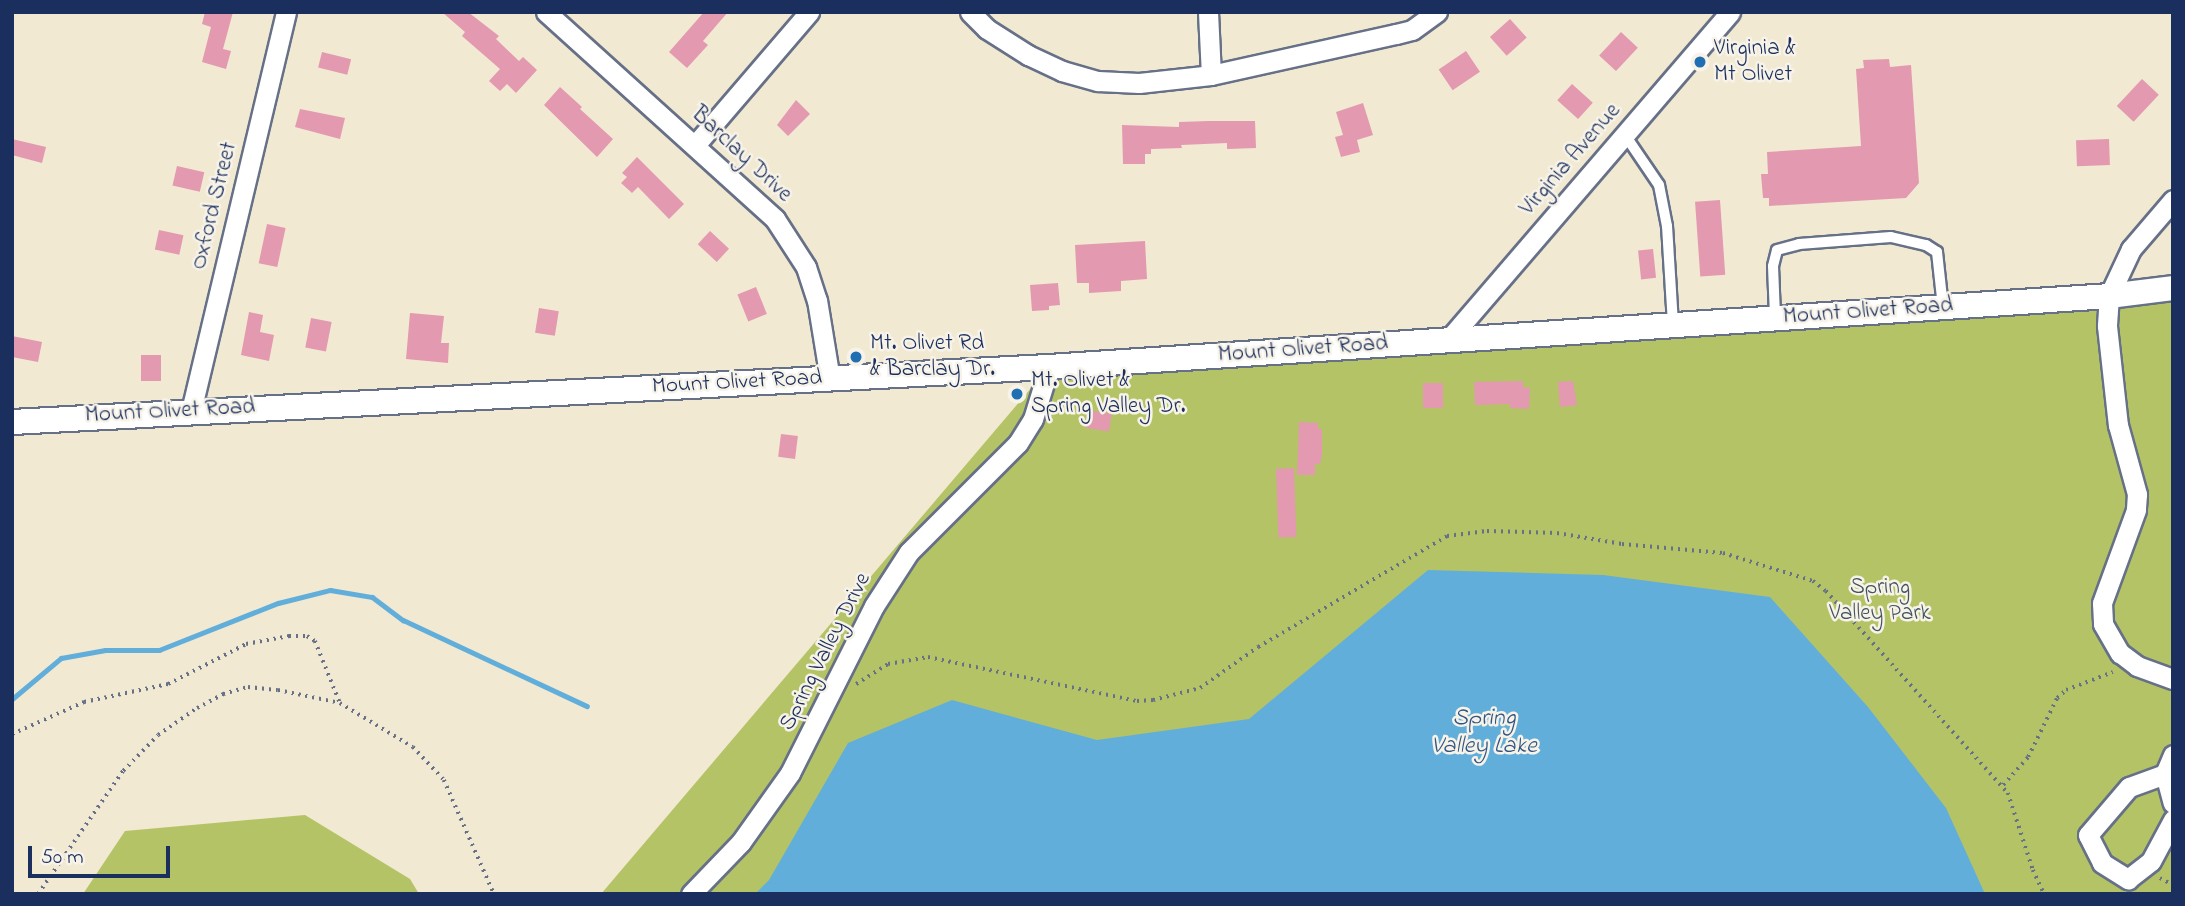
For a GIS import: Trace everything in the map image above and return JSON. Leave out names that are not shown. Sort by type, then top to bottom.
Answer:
[{"type":"street","name":"Oxford Street","points":[[191,411],[286,12]]},
{"type":"street","name":"Barclay Drive","points":[[546,12],[768,211],[806,267],[817,300],[830,379]]},
{"type":"street","points":[[696,144],[809,12]]},
{"type":"street","points":[[970,12],[987,29],[1028,55],[1062,71],[1098,80],[1139,83],[1211,75],[1396,34],[1412,30],[1437,12]]},
{"type":"street","points":[[1208,12],[1211,75]]},
{"type":"street","name":"Virginia Avenue","points":[[1449,340],[1730,12]]},
{"type":"street","points":[[2173,200],[2131,249],[2109,296],[2107,326],[2118,425],[2137,495],[2136,510],[2105,588],[2103,624],[2120,653],[2131,662],[2158,676],[2173,678]]},
{"type":"street","name":"Mount Olivet Road","points":[[12,422],[1049,367],[2109,296],[2173,288]]},
{"type":"street","name":"Spring Valley Drive","points":[[691,894],[741,842],[790,773],[874,606],[909,552],[1018,443],[1033,419],[1049,367]]},
{"type":"street","points":[[2173,755],[2165,774],[2173,803]]},
{"type":"street","points":[[2165,774],[2129,787],[2088,835],[2102,863],[2128,879],[2151,861],[2173,820]]},
{"type":"lane","points":[[1625,135],[1659,185],[1667,226],[1673,325]]},
{"type":"lane","points":[[1776,318],[1773,266],[1777,250],[1799,244],[1891,237],[1926,245],[1937,252],[1943,307]]},
{"type":"path","points":[[855,686],[888,664],[928,657],[1137,701],[1181,695],[1200,688],[1258,646],[1432,542],[1464,533],[1558,533],[1622,544],[1723,553],[1813,581],[1826,592],[2003,785],[2015,808],[2033,870],[2044,894]]},
{"type":"path","points":[[12,734],[84,702],[168,684],[246,644],[289,636],[307,636],[315,641],[340,703]]},
{"type":"path","points":[[2003,785],[2028,757],[2057,698],[2066,690],[2131,662]]},
{"type":"path","points":[[38,894],[123,771],[158,735],[223,694],[248,687],[278,690],[340,703],[413,747],[444,780],[494,894]]},
{"type":"green space","name":"Spring Valley Park","points":[[2173,288],[2173,894],[601,894],[1049,367]]},
{"type":"green space","points":[[305,815],[410,879],[419,894],[83,894],[125,831]]},
{"type":"water","name":"Spring Valley Lake","points":[[1428,570],[1603,575],[1770,597],[1868,707],[1946,808],[1985,894],[755,894],[769,880],[848,743],[952,700],[1097,740],[1249,719]]},
{"type":"building","points":[[205,12],[233,12],[223,49],[231,51],[226,69],[202,62],[211,27],[202,24]]},
{"type":"building","points":[[442,12],[468,12],[499,36],[496,39],[519,61],[523,57],[537,70],[516,93],[507,84],[500,91],[489,81],[500,69],[462,36],[465,32]]},
{"type":"building","points":[[704,12],[728,12],[703,41],[708,45],[687,68],[669,52]]},
{"type":"building","points":[[1510,19],[1527,38],[1507,56],[1490,37]]},
{"type":"building","points":[[1621,32],[1638,48],[1616,71],[1599,55]]},
{"type":"building","points":[[1466,51],[1480,72],[1453,90],[1439,69]]},
{"type":"building","points":[[322,52],[351,59],[347,75],[318,68]]},
{"type":"building","points":[[1889,59],[1890,67],[1911,65],[1919,183],[1906,198],[1769,206],[1769,198],[1763,198],[1761,174],[1768,174],[1767,152],[1861,146],[1856,69],[1864,68],[1863,60]]},
{"type":"building","points":[[2142,79],[2159,95],[2134,122],[2117,106]]},
{"type":"building","points":[[1572,84],[1593,103],[1578,119],[1557,100]]},
{"type":"building","points":[[560,87],[613,139],[597,157],[544,105]]},
{"type":"building","points":[[796,100],[810,114],[788,136],[777,125]]},
{"type":"building","points":[[1363,103],[1373,135],[1357,140],[1360,152],[1341,157],[1335,137],[1343,135],[1336,112]]},
{"type":"building","points":[[300,109],[345,118],[340,139],[295,127]]},
{"type":"building","points":[[1255,121],[1256,148],[1227,149],[1227,143],[1181,145],[1182,148],[1151,149],[1151,154],[1145,154],[1145,164],[1123,164],[1122,125],[1179,127],[1179,122]]},
{"type":"building","points":[[12,139],[46,147],[42,163],[12,155]]},
{"type":"building","points":[[2109,139],[2110,165],[2077,166],[2076,140]]},
{"type":"building","points":[[637,157],[684,204],[669,219],[638,187],[632,193],[621,183],[627,177],[622,173]]},
{"type":"building","points":[[177,166],[204,172],[200,192],[173,185]]},
{"type":"building","points":[[1720,200],[1725,275],[1700,277],[1695,202]]},
{"type":"building","points":[[267,224],[286,228],[277,267],[259,263]]},
{"type":"building","points":[[159,230],[183,235],[179,255],[155,250]]},
{"type":"building","points":[[710,231],[729,249],[717,262],[698,244]]},
{"type":"building","points":[[1145,241],[1147,279],[1121,281],[1121,291],[1089,293],[1089,283],[1077,283],[1075,245]]},
{"type":"building","points":[[1653,249],[1656,278],[1641,279],[1638,251]]},
{"type":"building","points":[[1058,283],[1060,305],[1049,306],[1049,310],[1032,311],[1030,285]]},
{"type":"building","points":[[756,287],[767,314],[748,321],[737,294]]},
{"type":"building","points":[[539,308],[559,311],[555,336],[535,333]]},
{"type":"building","points":[[249,312],[263,315],[260,332],[274,335],[269,361],[241,355]]},
{"type":"building","points":[[410,313],[444,316],[441,343],[449,343],[448,363],[406,359]]},
{"type":"building","points":[[311,318],[332,322],[326,351],[305,347]]},
{"type":"building","points":[[12,336],[42,342],[38,362],[12,357]]},
{"type":"building","points":[[141,355],[161,355],[161,381],[141,381]]},
{"type":"building","points":[[1523,381],[1523,387],[1530,388],[1529,409],[1510,408],[1510,404],[1475,405],[1474,382]]},
{"type":"building","points":[[1573,381],[1577,405],[1560,407],[1558,382]]},
{"type":"building","points":[[1423,383],[1443,383],[1443,408],[1423,408]]},
{"type":"building","points":[[1088,410],[1112,414],[1109,432],[1085,428]]},
{"type":"building","points":[[1299,422],[1318,423],[1318,429],[1322,429],[1322,455],[1320,464],[1315,464],[1315,475],[1297,475]]},
{"type":"building","points":[[781,434],[798,436],[795,459],[778,457]]},
{"type":"building","points":[[1294,468],[1296,537],[1278,538],[1276,469]]},
{"type":"waterway","points":[[12,699],[61,658],[105,650],[159,650],[278,603],[330,590],[372,597],[403,620],[587,706]]},
{"type":"place","name":"Virginia & Mt Olivet","points":[[1700,62]]},
{"type":"place","name":"Mt. Olivet Rd & Barclay Dr.","points":[[856,357]]},
{"type":"place","name":"Mt. Olivet & Spring Valley Dr.","points":[[1017,394]]}]
